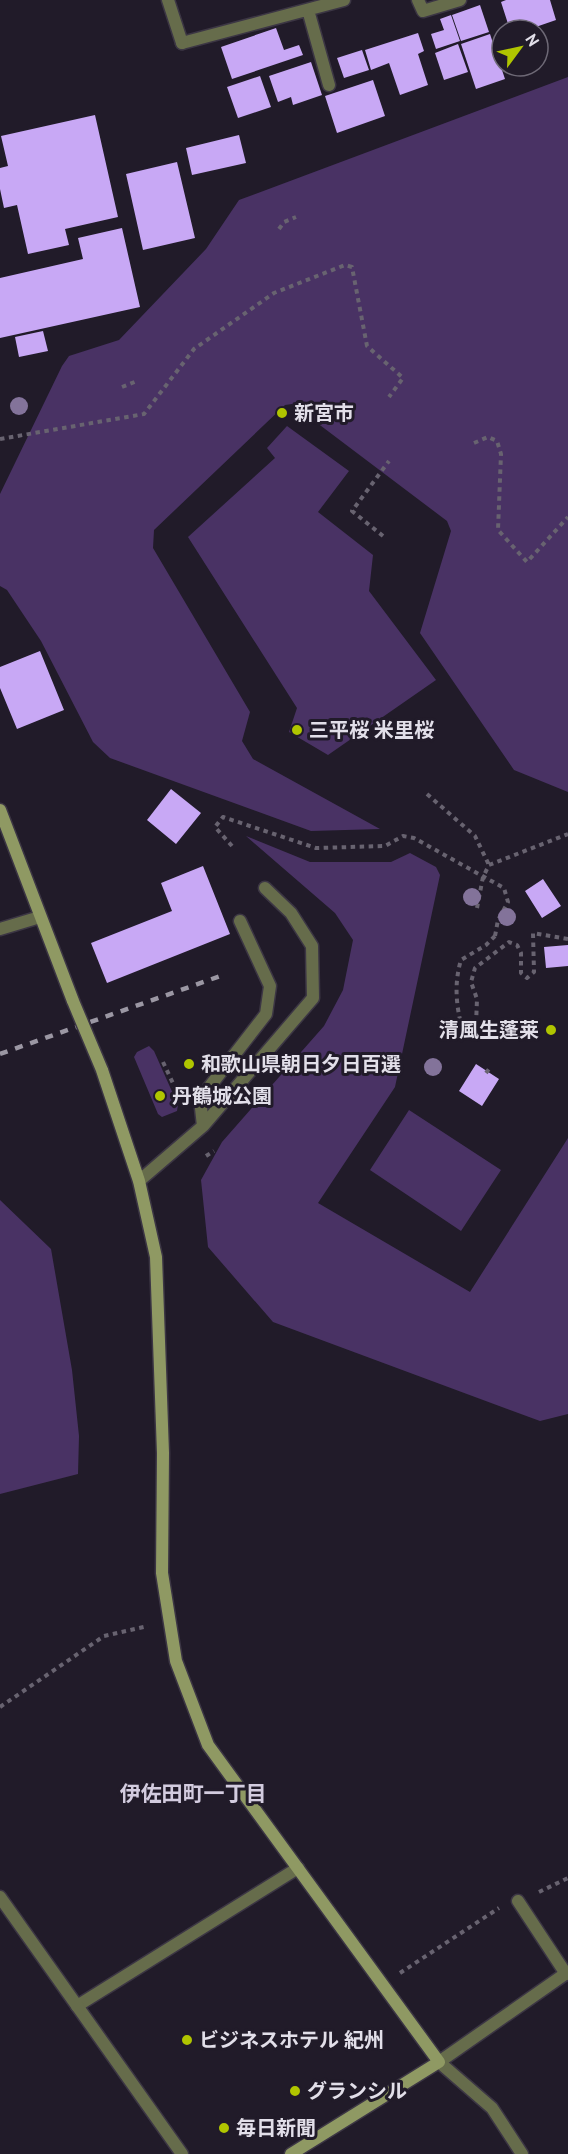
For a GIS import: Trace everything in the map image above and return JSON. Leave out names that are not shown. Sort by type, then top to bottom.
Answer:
[{"type":"street","points":[[168,0],[182,43],[344,0]]},
{"type":"street","points":[[418,0],[423,11],[460,0]]},
{"type":"street","points":[[308,10],[329,85]]},
{"type":"street","points":[[0,810],[40,917],[102,1070],[139,1182],[156,1257],[163,1453],[162,1573],[176,1661],[208,1744],[439,2062],[492,2108],[522,2154]]},
{"type":"street","points":[[139,1182],[203,1126],[313,998],[312,946],[291,913],[265,888]]},
{"type":"street","points":[[0,929],[40,917]]},
{"type":"street","points":[[203,1126],[200,1099],[266,1014],[270,986],[240,921]]},
{"type":"street","points":[[77,2006],[298,1868]]},
{"type":"street","points":[[0,1897],[182,2154]]},
{"type":"street","points":[[291,2154],[439,2062],[567,1973],[518,1901]]},
{"type":"path","points":[[279,229],[284,222],[296,217]]},
{"type":"path","points":[[0,439],[144,414],[194,349],[274,293],[345,265],[352,267],[367,346],[403,378],[389,397]]},
{"type":"path","points":[[122,387],[137,381]]},
{"type":"path","points":[[474,443],[488,437],[497,441],[501,454],[498,530],[527,562],[568,517]]},
{"type":"path","points":[[383,536],[352,511],[389,461]]},
{"type":"path","points":[[427,794],[476,836],[489,865]]},
{"type":"path","points":[[232,846],[215,827],[223,817],[316,848],[385,846],[403,836],[414,838],[504,888],[508,902],[498,920],[495,936],[486,945],[461,960],[457,972],[456,1007],[462,1028],[476,1025],[477,999],[471,982],[475,968],[509,942],[517,945],[521,953],[521,973],[527,978],[534,972],[533,933],[568,939]]},
{"type":"path","points":[[477,908],[483,877],[489,865],[568,834]]},
{"type":"path","points":[[163,1062],[179,1097]]},
{"type":"path","points":[[0,1707],[104,1636],[170,1621]]},
{"type":"path","points":[[383,1985],[496,1909],[568,1878]]},
{"type":"shaded area","points":[[568,77],[568,792],[514,770],[420,633],[451,531],[447,521],[292,404],[285,405],[154,530],[153,548],[250,712],[242,741],[253,759],[380,829],[311,831],[110,758],[93,742],[41,641],[7,590],[0,586],[0,494],[62,366],[69,356],[119,340],[206,249],[239,200]]},
{"type":"shaded area","points":[[287,426],[349,471],[318,512],[373,555],[369,591],[436,680],[328,755],[289,732],[297,708],[188,537],[275,458],[267,448]]},
{"type":"shaded area","points":[[246,836],[310,862],[391,862],[410,853],[436,867],[440,875],[395,1087],[318,1203],[470,1292],[568,1138],[568,1414],[540,1421],[273,1322],[208,1247],[201,1180],[222,1142],[324,1026],[343,990],[353,940],[335,913]]},
{"type":"shaded area","points":[[149,1046],[154,1051],[178,1105],[177,1111],[162,1117],[158,1114],[134,1057],[137,1052]]},
{"type":"shaded area","points":[[409,1110],[501,1170],[461,1231],[370,1170]]},
{"type":"shaded area","points":[[0,1200],[51,1249],[72,1370],[79,1436],[78,1474],[0,1494]]},
{"type":"building","points":[[550,0],[556,20],[550,22],[550,18],[506,18],[501,2]]},
{"type":"building","points":[[480,5],[489,32],[461,41],[452,15]]},
{"type":"building","points":[[451,15],[460,41],[436,49],[431,34],[444,30],[440,19]]},
{"type":"building","points":[[276,28],[284,50],[299,45],[303,55],[232,79],[221,47]]},
{"type":"building","points":[[418,33],[424,51],[418,54],[428,85],[400,95],[389,63],[371,70],[365,50]]},
{"type":"building","points":[[490,34],[490,78],[505,79],[476,89],[461,44]]},
{"type":"building","points":[[458,44],[468,72],[444,80],[435,53]]},
{"type":"building","points":[[362,50],[369,70],[344,78],[337,58]]},
{"type":"building","points":[[311,62],[322,95],[293,105],[291,97],[278,102],[269,76]]},
{"type":"building","points":[[260,76],[271,107],[238,118],[227,87]]},
{"type":"building","points":[[373,80],[385,116],[337,133],[325,96]]},
{"type":"building","points":[[95,115],[118,217],[65,229],[69,245],[28,254],[17,205],[4,208],[0,189],[0,168],[8,166],[1,136]]},
{"type":"building","points":[[239,135],[246,163],[192,175],[186,148]]},
{"type":"building","points":[[177,162],[195,238],[143,250],[126,174]]},
{"type":"building","points":[[122,228],[140,307],[0,338],[0,278],[83,259],[78,238]]},
{"type":"building","points":[[43,331],[48,351],[19,357],[15,337]]},
{"type":"building","points":[[40,651],[64,710],[17,729],[0,688],[0,667]]},
{"type":"building","points":[[171,789],[201,813],[176,844],[147,820]]},
{"type":"building","points":[[203,866],[230,934],[107,983],[91,943],[172,911],[161,883]]},
{"type":"building","points":[[543,879],[561,906],[542,918],[525,891]]},
{"type":"building","points":[[568,945],[568,966],[546,968],[544,947]]},
{"type":"building","points":[[476,1064],[499,1079],[482,1106],[459,1091]]},
{"type":"railway","points":[[0,1054],[226,974]]},
{"type":"place","name":"新宮市","points":[[282,413]]},
{"type":"place","name":"三平桜 米里桜","points":[[297,730]]},
{"type":"place","name":"清風生蓬莱","points":[[551,1030]]},
{"type":"place","name":"和歌山県朝日夕日百選","points":[[189,1064]]},
{"type":"place","name":"丹鶴城公園","points":[[160,1096]]},
{"type":"place","name":"ビジネスホテル 紀州","points":[[187,2040]]},
{"type":"place","name":"グランシル","points":[[295,2091]]},
{"type":"place","name":"毎日新聞","points":[[224,2128]]},
{"type":"district","name":"伊佐田町一丁目","points":[[193,1793]]}]
